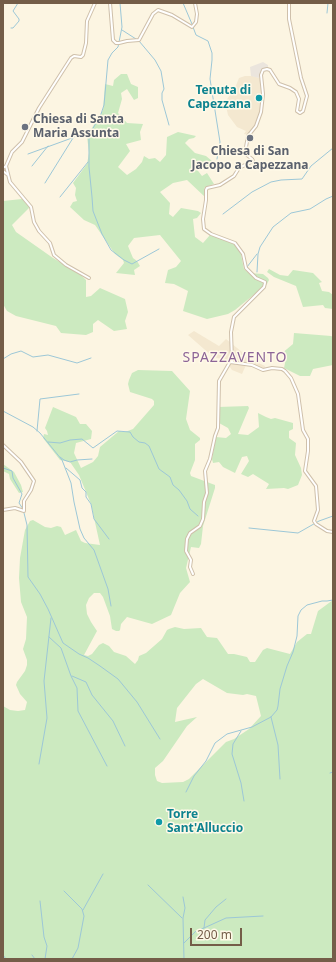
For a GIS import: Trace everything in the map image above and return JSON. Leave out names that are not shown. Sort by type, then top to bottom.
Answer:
[{"type":"street","points":[[3,168],[6,166],[13,151],[22,142],[39,108],[71,58],[74,56],[81,57],[83,55],[86,44],[87,21],[95,3]]},
{"type":"street","points":[[110,3],[113,40],[118,43],[139,40],[153,14],[158,10],[172,15],[192,26],[196,22],[197,14],[195,3]]},
{"type":"street","points":[[193,574],[190,567],[191,560],[186,551],[187,539],[190,533],[200,526],[203,519],[204,502],[207,493],[205,471],[210,459],[214,436],[218,428],[219,382],[231,361],[231,332],[234,317],[264,287],[265,283],[256,278],[246,268],[243,254],[235,243],[211,234],[204,229],[203,219],[206,190],[207,188],[220,185],[234,176],[239,168],[253,161],[247,154],[246,147],[248,136],[256,126],[261,112],[261,75],[263,70],[268,69],[272,71],[279,84],[296,92],[299,99],[297,111],[300,113],[303,111],[306,96],[289,19],[289,3]]},
{"type":"street","points":[[6,166],[10,182],[31,208],[34,222],[39,231],[50,243],[54,255],[66,265],[89,278]]},
{"type":"street","points":[[3,171],[9,176]]},
{"type":"street","points":[[231,361],[263,370],[272,368],[282,369],[286,371],[291,378],[298,394],[303,430],[308,439],[305,471],[316,486],[318,510],[314,521],[327,531],[333,532]]},
{"type":"street","points":[[3,445],[21,462],[33,479],[34,484],[24,502],[23,511],[15,508],[3,510]]},
{"type":"shaded area","points":[[263,62],[268,65],[268,68],[263,69],[259,78],[251,76],[250,67]]},
{"type":"shaded area","points":[[253,76],[262,79],[264,95],[262,98],[261,112],[258,121],[250,134],[255,136],[250,142],[246,142],[248,135],[244,134],[246,131],[237,127],[228,115],[225,102],[235,88],[239,78]]},
{"type":"shaded area","points":[[194,331],[219,346],[226,339],[242,352],[243,356],[265,366],[264,370],[246,365],[242,374],[232,370],[226,361],[212,356],[188,335]]},
{"type":"green space","points":[[121,74],[127,74],[131,84],[138,87],[138,98],[134,100],[127,89],[121,93],[122,99],[118,113],[127,123],[143,124],[140,132],[141,140],[126,144],[130,151],[118,167],[127,175],[136,169],[142,162],[144,156],[149,159],[155,158],[160,162],[166,155],[167,137],[178,132],[196,136],[189,139],[185,143],[195,153],[206,156],[212,161],[213,166],[208,170],[194,160],[192,163],[202,176],[207,173],[214,184],[205,187],[205,197],[187,180],[173,183],[160,192],[170,203],[169,214],[173,217],[181,208],[198,211],[201,213],[197,218],[193,219],[195,237],[203,243],[210,235],[233,243],[240,250],[244,269],[249,273],[263,274],[269,280],[267,284],[228,314],[207,319],[183,311],[188,291],[174,284],[165,283],[168,270],[176,267],[181,261],[160,235],[134,238],[128,246],[133,258],[140,266],[134,270],[135,275],[116,273],[124,263],[123,260],[115,254],[95,225],[84,220],[70,207],[73,202],[77,201],[75,195],[76,188],[73,183],[87,164],[89,153],[87,136],[103,110],[105,84],[113,86],[114,80]]},
{"type":"green space","points":[[22,199],[30,207],[12,225],[16,232],[53,258],[80,274],[86,280],[86,297],[91,296],[100,288],[125,299],[128,312],[125,321],[127,329],[114,331],[98,320],[93,324],[93,332],[86,335],[61,333],[56,326],[16,316],[7,311],[3,304],[3,201]]},
{"type":"green space","points":[[269,269],[280,275],[288,276],[293,270],[313,273],[322,282],[319,283],[322,291],[329,292],[333,295],[333,309],[325,308],[323,305],[303,307],[296,286],[274,277],[267,272]]},
{"type":"green space","points":[[294,333],[333,337],[333,365],[313,369],[310,376],[300,376],[284,368],[286,358],[281,354],[293,344]]},
{"type":"green space","points":[[138,370],[172,371],[190,391],[186,419],[190,430],[200,438],[200,440],[195,444],[195,460],[190,473],[191,476],[215,485],[215,488],[203,526],[201,544],[199,548],[191,547],[186,568],[190,582],[180,593],[171,615],[152,624],[127,617],[121,624],[120,630],[116,631],[112,629],[110,616],[103,597],[100,593],[94,593],[89,598],[86,605],[87,614],[97,631],[84,655],[88,656],[92,654],[99,645],[103,643],[109,646],[114,652],[126,656],[135,664],[139,656],[146,653],[162,639],[167,630],[175,627],[184,629],[201,628],[207,637],[217,638],[228,654],[247,657],[250,662],[255,662],[263,650],[267,648],[290,654],[297,642],[307,634],[311,634],[318,611],[333,600],[333,959],[3,959],[3,706],[10,710],[25,710],[27,702],[20,694],[16,685],[27,665],[27,660],[23,649],[26,639],[27,617],[21,602],[19,578],[20,558],[25,530],[30,521],[33,520],[45,527],[61,527],[65,535],[76,530],[81,541],[100,545],[91,504],[79,475],[70,462],[60,460],[43,438],[44,434],[48,435],[45,428],[53,407],[76,417],[80,424],[86,424],[92,431],[91,439],[76,443],[74,453],[81,468],[93,462],[98,456],[100,447],[119,431],[125,432],[133,429],[154,405],[154,401],[152,399],[130,392],[128,384],[132,373]],"holes":[[[203,679],[227,693],[256,696],[261,716],[249,729],[234,739],[226,742],[189,779],[183,782],[162,783],[157,781],[155,768],[163,761],[187,726],[197,717],[175,722],[177,708],[196,684]]]},
{"type":"green space","points":[[248,406],[249,408],[238,434],[248,435],[259,427],[258,413],[271,419],[275,418],[293,423],[293,429],[289,431],[289,438],[296,443],[295,455],[301,468],[302,475],[298,485],[288,489],[266,489],[269,484],[253,474],[248,477],[241,474],[249,461],[247,456],[242,457],[235,473],[223,467],[219,462],[213,463],[212,459],[216,437],[226,438],[231,434],[228,428],[219,423],[218,407]]},
{"type":"green space","points":[[3,464],[14,472],[23,492],[19,493],[10,479],[9,474],[3,471]]},
{"type":"waterway","points":[[11,28],[13,28],[19,21],[13,11],[18,3]]},
{"type":"waterway","points":[[120,3],[122,27],[118,47],[108,60],[104,105],[89,139],[89,167],[93,211],[102,234],[111,250],[124,260],[132,264],[159,249]]},
{"type":"waterway","points":[[183,3],[192,24]]},
{"type":"waterway","points":[[327,13],[328,3]]},
{"type":"waterway","points":[[193,27],[196,35],[208,41],[212,53],[210,79],[220,142],[217,159]]},
{"type":"waterway","points":[[122,30],[136,39]]},
{"type":"waterway","points":[[139,41],[155,60],[161,71],[164,89],[162,93],[162,100],[169,125]]},
{"type":"waterway","points":[[45,183],[73,138],[82,130],[89,134]]},
{"type":"waterway","points":[[28,154],[72,138]]},
{"type":"waterway","points":[[32,166],[48,146]]},
{"type":"waterway","points":[[223,214],[252,192],[271,182],[302,179],[311,166],[333,148]]},
{"type":"waterway","points":[[60,197],[88,162]]},
{"type":"waterway","points":[[257,272],[260,247],[273,227],[291,213],[310,209],[333,196]]},
{"type":"waterway","points":[[247,267],[257,254]]},
{"type":"waterway","points":[[3,359],[11,354],[21,351],[33,357],[48,355],[77,363],[91,358]]},
{"type":"waterway","points":[[37,431],[40,399],[79,394]]},
{"type":"waterway","points":[[3,411],[33,427],[40,433],[62,460],[71,483],[80,529],[84,538],[94,550],[108,589],[111,606]]},
{"type":"waterway","points":[[48,442],[60,443],[82,439],[93,448],[117,431],[130,432],[139,442],[145,443],[149,446],[159,469],[170,477],[173,485],[179,490],[187,501],[190,509],[198,516]]},
{"type":"waterway","points":[[60,457],[70,462],[92,459]]},
{"type":"waterway","points":[[3,468],[12,471],[13,478],[22,494],[19,503],[23,509],[27,525],[28,577],[48,609],[63,643],[118,679],[137,702],[160,739]]},
{"type":"waterway","points":[[66,468],[80,480],[82,488],[86,492],[86,497],[91,504],[94,519],[109,539]]},
{"type":"waterway","points":[[249,528],[298,533],[319,521],[333,516]]},
{"type":"waterway","points":[[186,792],[194,776],[206,761],[215,743],[227,734],[252,727],[271,717],[277,710],[280,689],[297,636],[298,616],[301,610],[307,605],[333,600]]},
{"type":"waterway","points":[[39,764],[47,718],[44,681],[51,618]]},
{"type":"waterway","points":[[49,637],[61,648],[77,688],[78,711],[107,766]]},
{"type":"waterway","points":[[72,676],[86,682],[92,695],[113,721],[125,746]]},
{"type":"waterway","points":[[271,717],[278,745],[280,779]]},
{"type":"waterway","points":[[241,731],[233,744],[232,754],[241,783],[244,801]]},
{"type":"waterway","points":[[83,910],[103,874]]},
{"type":"waterway","points":[[148,885],[182,918]]},
{"type":"waterway","points":[[64,891],[82,909],[84,916],[78,948],[72,959]]},
{"type":"waterway","points":[[183,897],[185,908],[183,918],[184,959]]},
{"type":"waterway","points":[[184,943],[196,931],[204,928],[205,920],[216,907],[226,899]]},
{"type":"waterway","points":[[40,901],[44,937],[47,946],[45,959]]},
{"type":"waterway","points":[[204,928],[226,918],[263,916]]},
{"type":"waterway","points":[[3,955],[6,959]]},
{"type":"waterway","points":[[32,955],[35,959]]},
{"type":"place","name":"Tenuta di Capezzana","points":[[259,98]]},
{"type":"place","name":"Chiesa di Santa Maria Assunta","points":[[25,127]]},
{"type":"place","name":"Chiesa di San Jacopo a Capezzana","points":[[250,138]]},
{"type":"place","name":"Torre Sant'Alluccio","points":[[159,822]]},
{"type":"district","name":"SPAZZAVENTO","points":[[235,358]]}]
